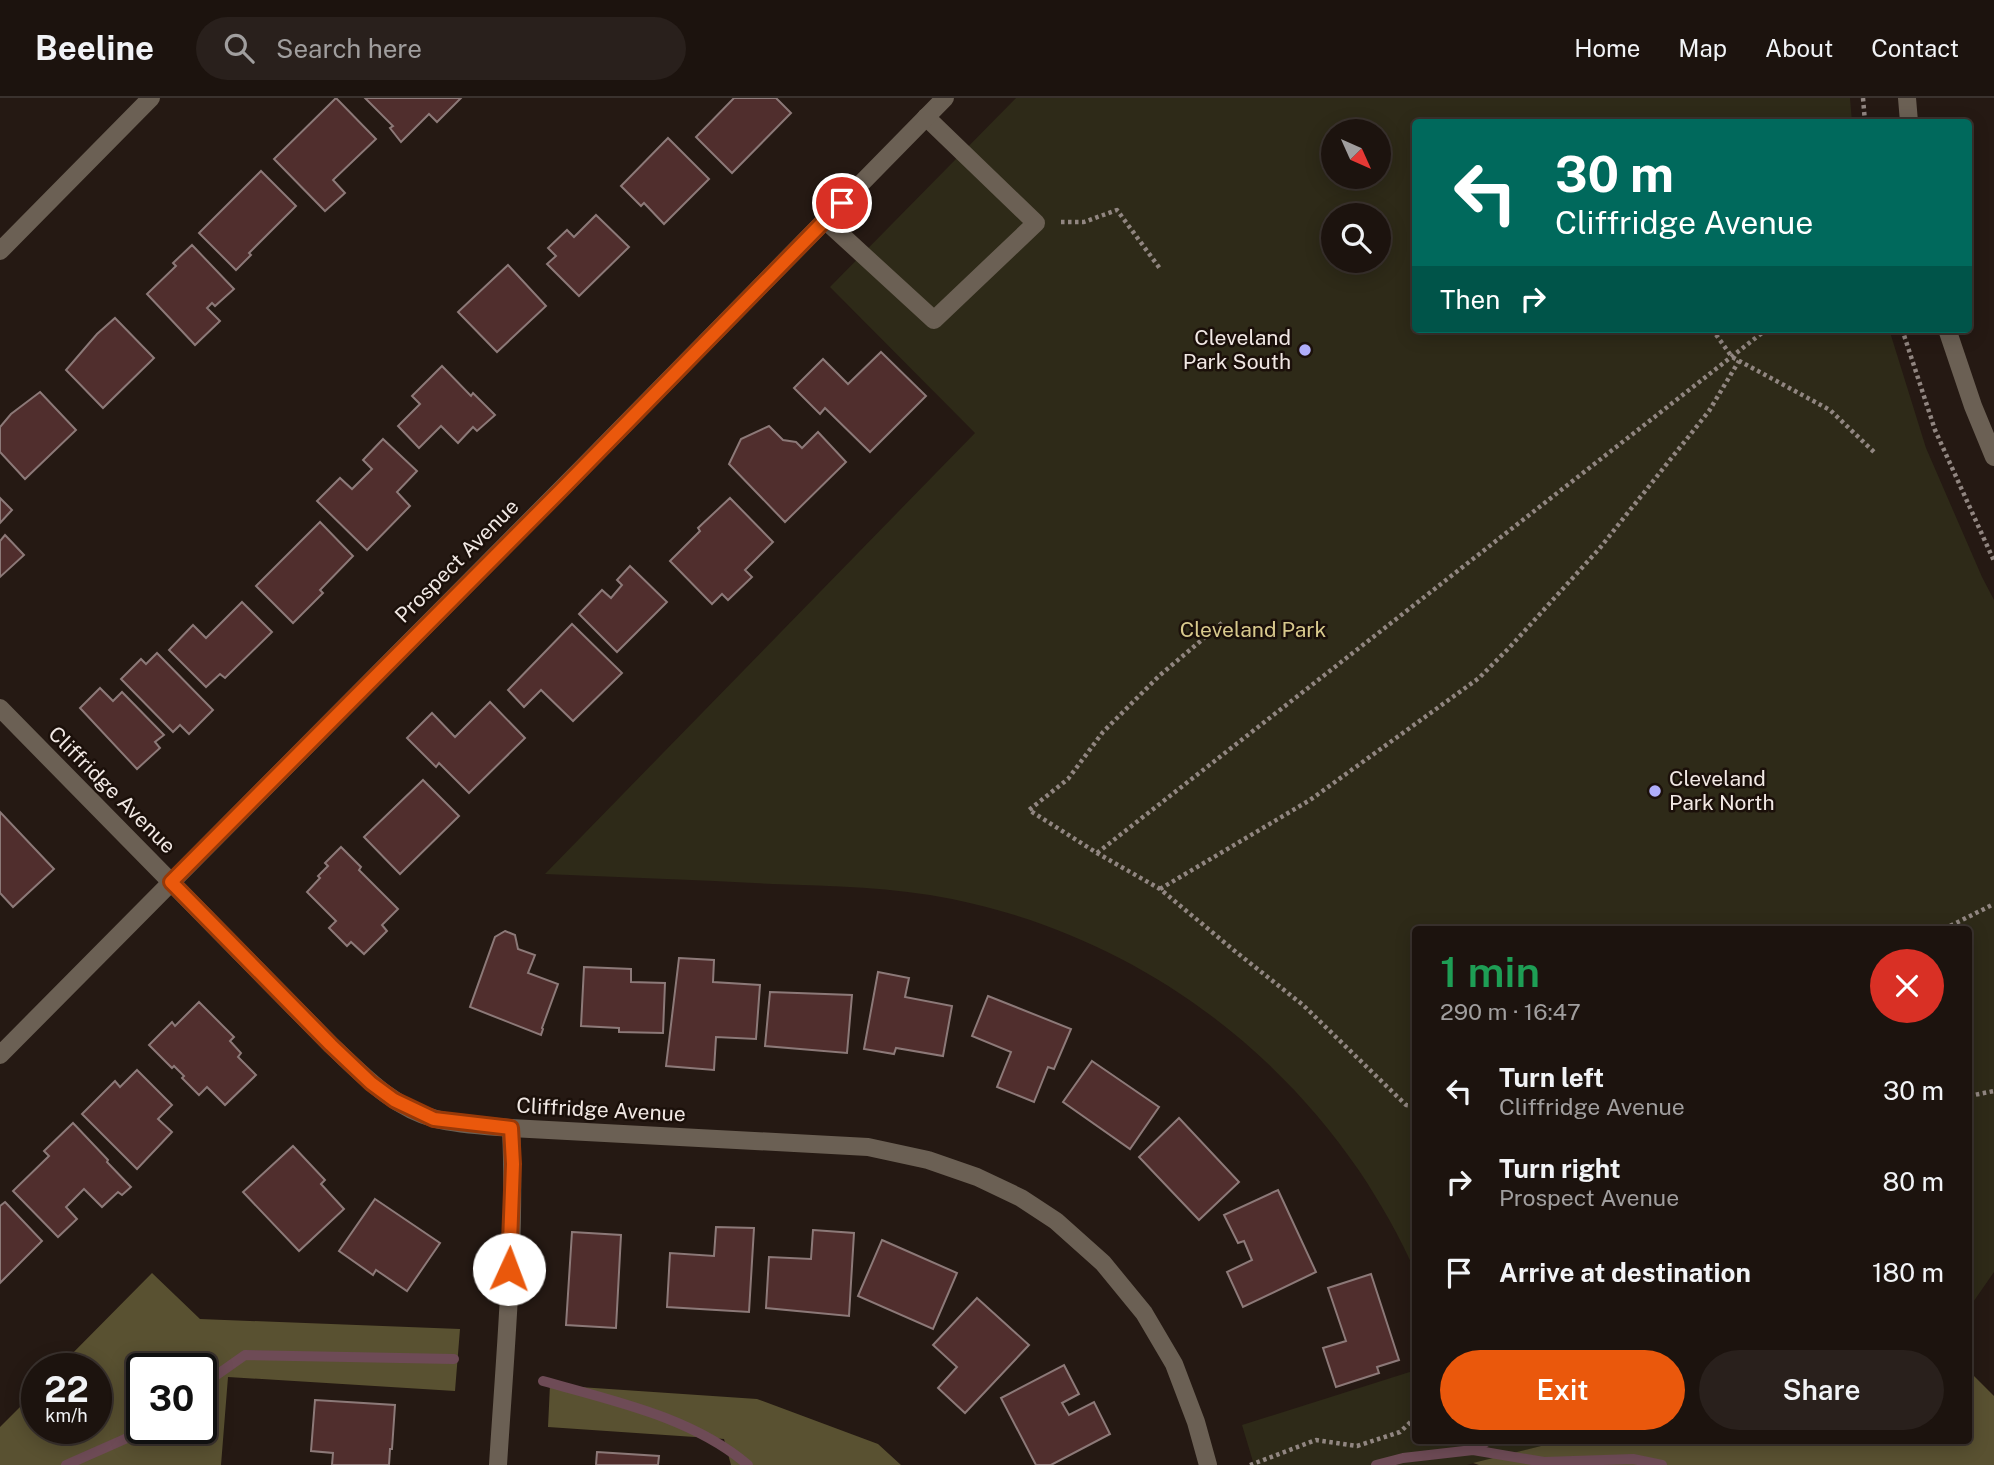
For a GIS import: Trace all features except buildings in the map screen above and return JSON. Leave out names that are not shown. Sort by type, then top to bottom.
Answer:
[{"type":"street","points":[[0,251],[151,98]]},
{"type":"street","name":"Prospect Avenue","points":[[0,1055],[562,489],[944,98]]},
{"type":"street","points":[[1906,98],[1909,119]]},
{"type":"street","points":[[825,220],[934,320],[1036,223],[926,117]]},
{"type":"street","points":[[1948,333],[1994,457]]},
{"type":"street","name":"Cliffridge Avenue","points":[[0,708],[331,1045],[371,1083],[394,1100],[434,1119],[511,1128],[868,1147],[929,1160],[976,1177],[1021,1198],[1056,1222],[1103,1263],[1144,1313],[1174,1364],[1209,1465]]},
{"type":"street","points":[[498,1465],[506,1347],[513,1164],[511,1128]]},
{"type":"path","points":[[1863,98],[1865,119]]},
{"type":"path","points":[[1036,223],[1084,222],[1117,210],[1161,270]]},
{"type":"path","points":[[1715,333],[1732,357],[1830,410],[1875,453]]},
{"type":"path","points":[[1097,853],[1762,333]]},
{"type":"path","points":[[1903,333],[1935,430],[1994,561]]},
{"type":"path","points":[[1160,889],[1310,800],[1479,678],[1599,548],[1709,411],[1739,361]]},
{"type":"path","points":[[1222,623],[1159,676],[1103,732],[1068,779],[1029,810],[1160,889],[1303,1005],[1406,1105],[1412,1106]]},
{"type":"path","points":[[1950,926],[1994,904]]},
{"type":"path","points":[[1972,1095],[1994,1091]]},
{"type":"path","points":[[1250,1465],[1316,1440],[1357,1446],[1400,1432],[1412,1421]]},
{"type":"green space","name":"Cleveland Park","points":[[1016,98],[1850,98],[1852,119],[1412,119],[1412,333],[1890,333],[1926,448],[1994,600],[1994,1272],[1972,1304],[1972,926],[1412,926],[1412,1265],[1390,1221],[1360,1172],[1322,1121],[1279,1075],[1233,1033],[1183,995],[1129,963],[1073,936],[1014,915],[952,899],[908,892],[840,886],[545,874],[975,433],[830,287]]},
{"type":"green space","points":[[1412,1371],[1412,1444],[1549,1444],[1467,1465],[1254,1465],[1242,1425]]},
{"type":"shaded area","points":[[152,1273],[200,1319],[460,1329],[455,1391],[228,1377],[221,1465],[0,1465],[0,1427],[21,1406],[21,1444],[112,1444],[112,1353],[73,1353]]},
{"type":"shaded area","points":[[1972,1374],[1994,1396],[1994,1465],[1473,1463],[1549,1444],[1972,1444]]},
{"type":"shaded area","points":[[550,1385],[757,1399],[878,1444],[901,1465],[731,1465],[724,1439],[548,1427]]},
{"type":"waterway","points":[[217,1375],[245,1355],[454,1359]]},
{"type":"waterway","points":[[543,1381],[651,1412],[702,1434],[748,1465]]},
{"type":"waterway","points":[[66,1465],[126,1438]]},
{"type":"waterway","points":[[1473,1450],[1483,1444]]},
{"type":"waterway","points":[[1376,1465],[1403,1458],[1473,1450],[1544,1462],[1633,1459],[1662,1465]]},
{"type":"place","name":"Cleveland Park South","points":[[1305,350]]},
{"type":"place","name":"Cleveland Park North","points":[[1655,791]]},
{"type":"route","points":[[509,1269],[513,1164],[511,1128],[434,1119],[394,1100],[371,1083],[331,1045],[171,882],[842,203]]}]
